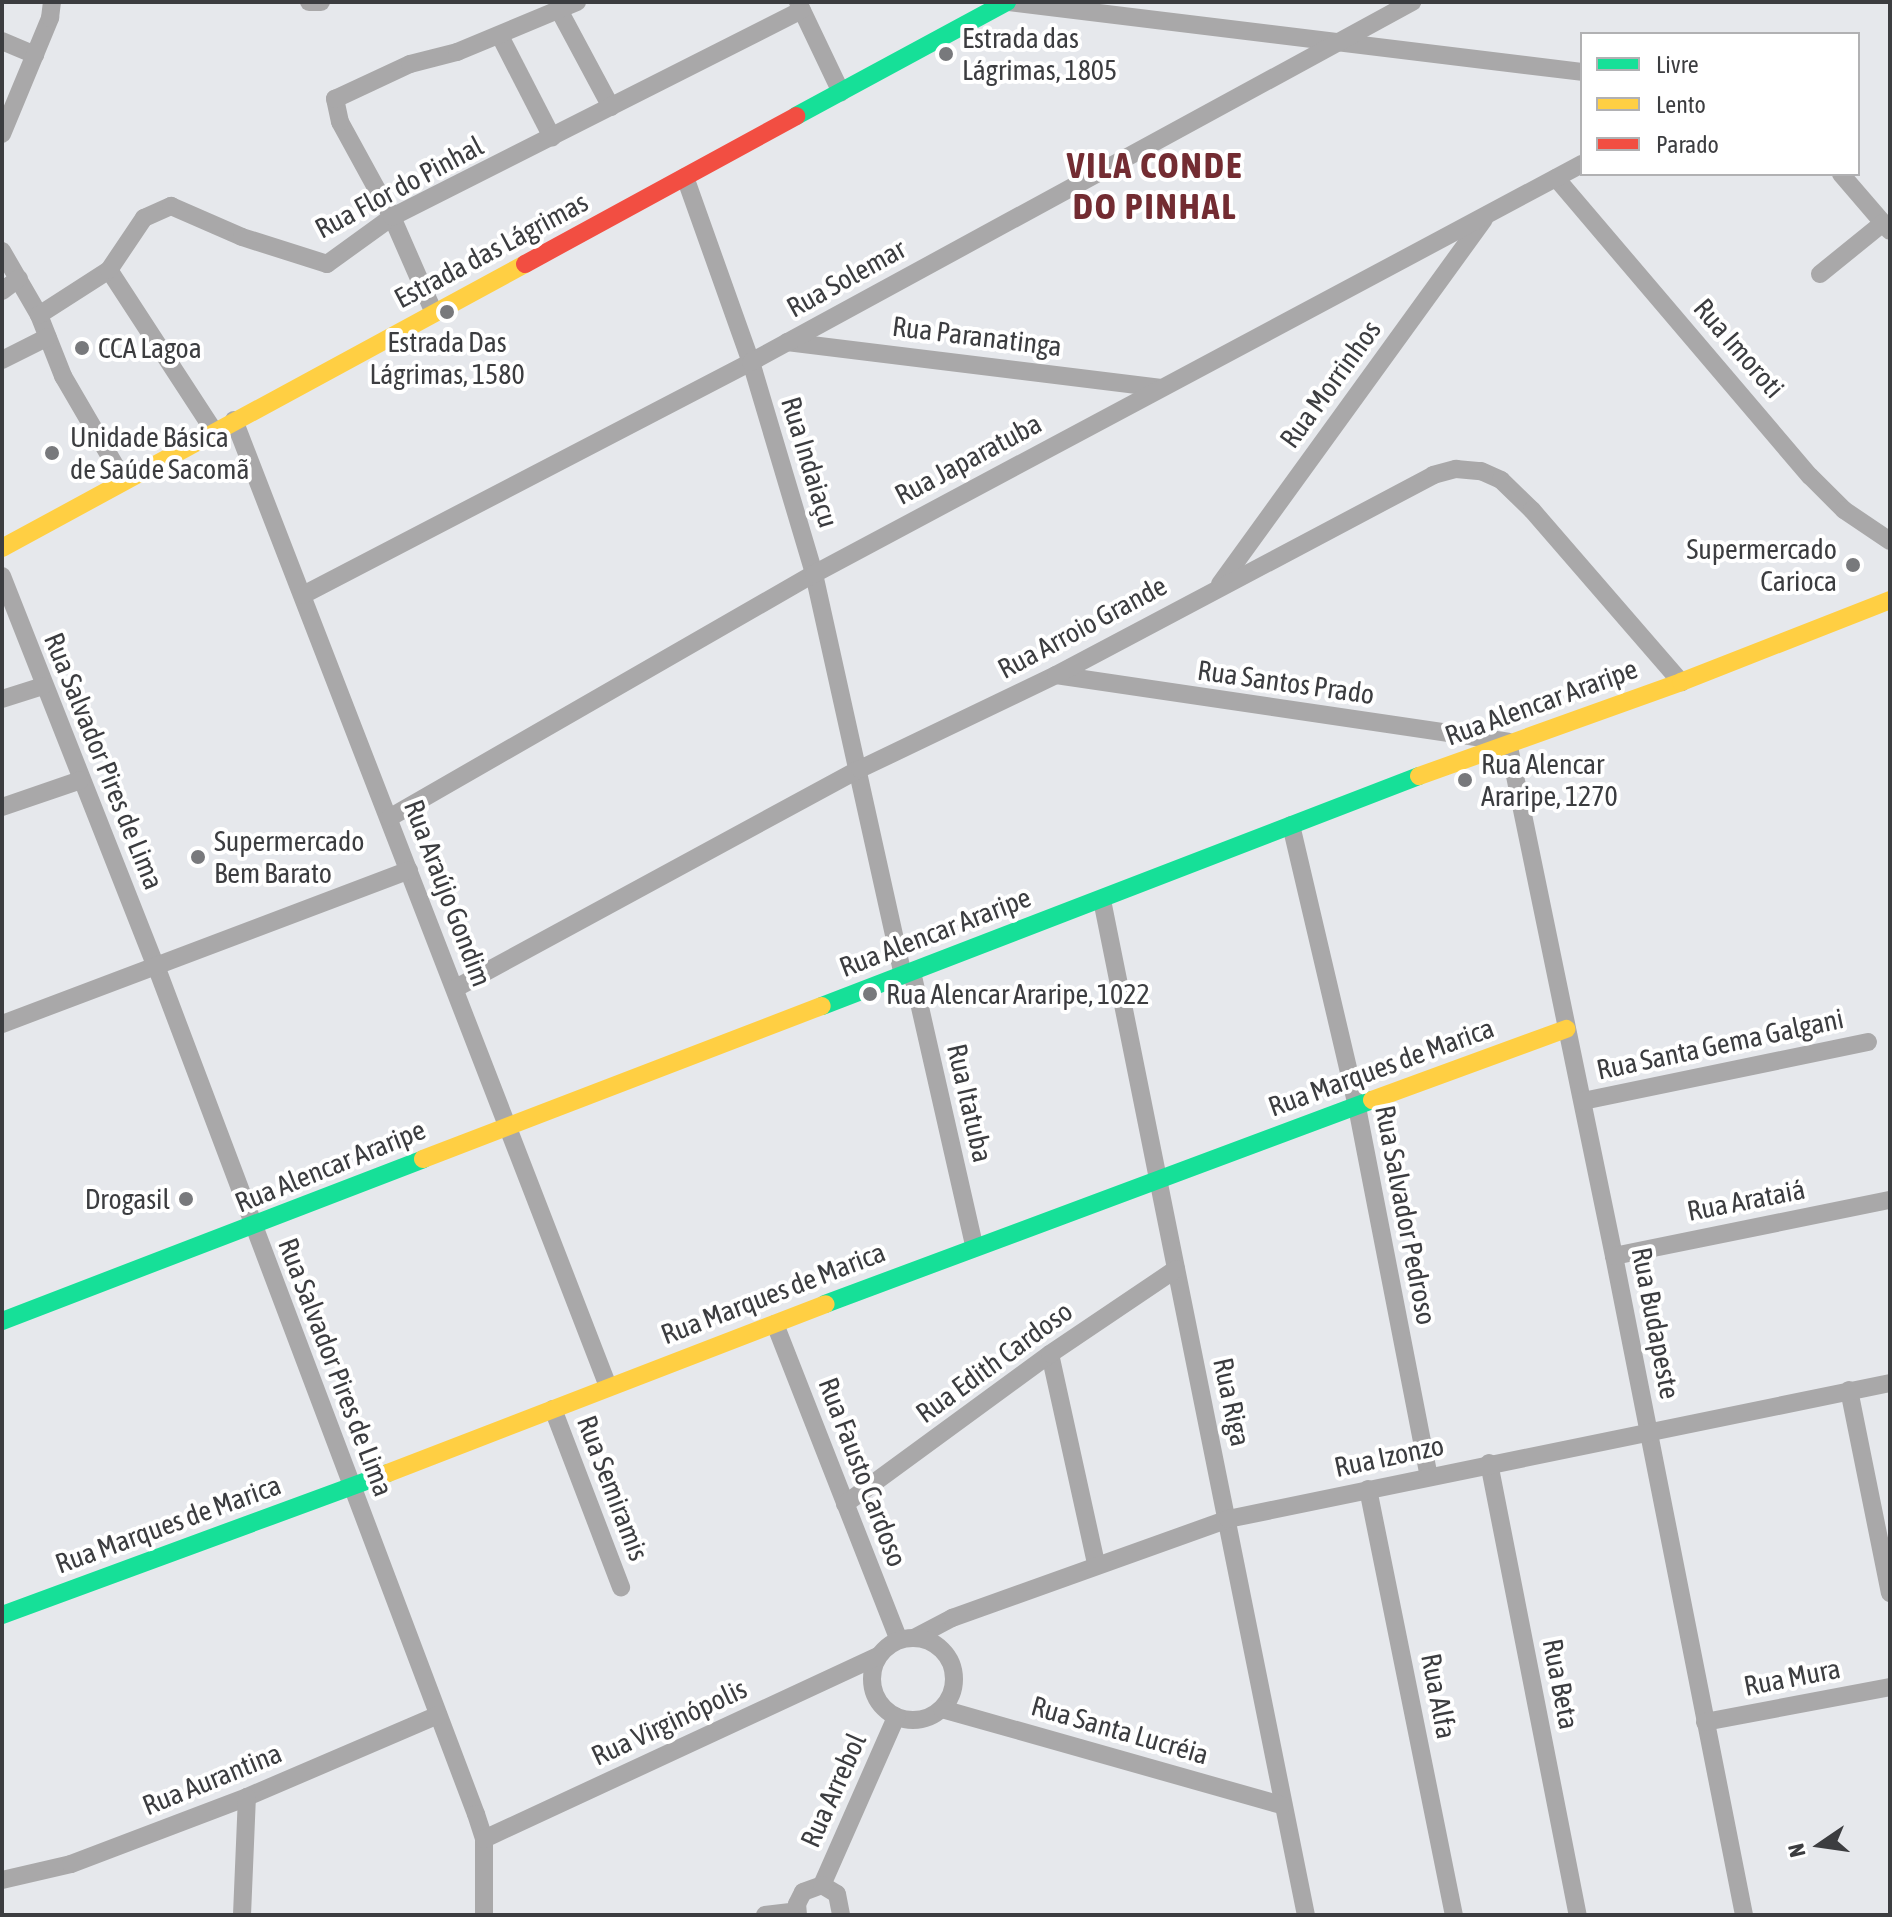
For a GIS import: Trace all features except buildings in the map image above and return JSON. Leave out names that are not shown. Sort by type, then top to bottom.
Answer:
[{"type":"street","points":[[2,134],[35,55],[52,2]]},
{"type":"street","points":[[309,2],[321,2]]},
{"type":"street","points":[[434,313],[392,217],[340,122],[335,99],[410,64],[500,36],[577,2]]},
{"type":"street","points":[[1008,2],[1580,72]]},
{"type":"street","name":"Estrada das Lágrimas","points":[[2,548],[1008,2]]},
{"type":"street","name":"Rua Solemar","points":[[303,595],[751,362],[1412,2]]},
{"type":"street","points":[[800,6],[841,92]]},
{"type":"street","name":"Rua Flor do Pinhal","points":[[39,315],[109,270],[144,218],[171,206],[242,237],[327,264],[392,217],[611,107],[800,6]]},
{"type":"street","points":[[559,10],[611,107]]},
{"type":"street","points":[[500,36],[552,137]]},
{"type":"street","points":[[2,41],[35,55]]},
{"type":"street","name":"Rua Japaratuba","points":[[389,818],[814,574],[1580,165]]},
{"type":"street","points":[[1820,274],[1887,227],[1843,176]]},
{"type":"street","name":"Rua Indaiaçu","points":[[685,177],[751,362],[814,574],[860,769]]},
{"type":"street","name":"Rua Imoroti","points":[[1556,178],[1810,476],[1844,510],[1890,541]]},
{"type":"street","name":"Rua Morrinhos","points":[[1217,588],[1488,213]]},
{"type":"street","points":[[2,251],[39,315],[63,376],[124,481]]},
{"type":"street","points":[[109,270],[214,431]]},
{"type":"street","points":[[2,291],[19,278]]},
{"type":"street","points":[[2,360],[48,337]]},
{"type":"street","name":"Rua Paranatinga","points":[[787,342],[1159,388]]},
{"type":"street","name":"Rua Araújo Gondim","points":[[234,420],[608,1386]]},
{"type":"street","name":"Rua Arroio Grande","points":[[456,988],[860,769],[1056,675],[1433,475],[1456,469],[1481,471],[1501,480],[1532,510],[1681,682]]},
{"type":"street","name":"Rua Salvador Pires de Lima","points":[[2,576],[156,966],[484,1839],[484,1915]]},
{"type":"street","name":"Rua Alencar Araripe","points":[[2,1321],[254,1227],[506,1126],[1508,742],[1681,682],[1890,600]]},
{"type":"street","name":"Rua Santos Prado","points":[[1056,675],[1508,742]]},
{"type":"street","points":[[2,699],[43,686]]},
{"type":"street","name":"Rua Budapeste","points":[[1508,742],[1583,1101],[1744,1915]]},
{"type":"street","name":"Rua Itatuba","points":[[860,769],[974,1246]]},
{"type":"street","points":[[2,807],[81,780]]},
{"type":"street","name":"Rua Salvador Pedroso","points":[[1291,825],[1357,1107],[1429,1476]]},
{"type":"street","points":[[2,1024],[409,870]]},
{"type":"street","name":"Rua Riga","points":[[1102,900],[1306,1915]]},
{"type":"street","name":"Rua Marques de Marica","points":[[2,1615],[351,1487],[974,1246],[1566,1029]]},
{"type":"street","name":"Rua Santa Gema Galgani","points":[[1583,1101],[1868,1042]]},
{"type":"street","name":"Rua Arataiá","points":[[1614,1256],[1890,1200]]},
{"type":"street","name":"Rua Edith Cardoso","points":[[845,1504],[1050,1354],[1176,1269]]},
{"type":"street","name":"Rua Fausto Cardoso","points":[[775,1324],[845,1504],[908,1639]]},
{"type":"street","points":[[1050,1354],[1096,1564]]},
{"type":"street","name":"Rua Izonzo","points":[[908,1639],[952,1618],[1228,1519],[1890,1383]]},
{"type":"street","points":[[1849,1390],[1890,1593]]},
{"type":"street","name":"Rua Semiramis","points":[[553,1409],[621,1587]]},
{"type":"street","name":"Rua Beta","points":[[1489,1463],[1578,1915]]},
{"type":"street","name":"Rua Alfa","points":[[1368,1489],[1454,1915]]},
{"type":"street","points":[[908,1639],[931,1642],[944,1651],[952,1665],[954,1680],[951,1696],[942,1709],[920,1720],[896,1717],[875,1698],[871,1684],[878,1656],[908,1639]]},
{"type":"street","name":"Rua Virginópolis","points":[[484,1839],[878,1656]]},
{"type":"street","name":"Rua Mura","points":[[1705,1722],[1890,1687]]},
{"type":"street","name":"Rua Santa Lucréia","points":[[942,1709],[1282,1805]]},
{"type":"street","name":"Rua Aurantina","points":[[2,1880],[71,1864],[247,1797],[438,1715]]},
{"type":"street","name":"Rua Arrebol","points":[[822,1885],[896,1717]]},
{"type":"street","points":[[242,1915],[247,1797]]},
{"type":"street","points":[[765,1915],[798,1913],[803,1892],[822,1885],[837,1894],[841,1915]]},
{"type":"traffic: fast","points":[[796,116],[1007,2]]},
{"type":"traffic: fast","points":[[822,1006],[1419,776]]},
{"type":"traffic: fast","points":[[825,1304],[1372,1100]]},
{"type":"traffic: fast","points":[[2,1321],[423,1159]]},
{"type":"traffic: fast","points":[[2,1615],[388,1473]]},
{"type":"traffic: slow","points":[[2,548],[525,264]]},
{"type":"traffic: slow","points":[[1419,776],[1681,682],[1890,600]]},
{"type":"traffic: slow","points":[[423,1159],[822,1006]]},
{"type":"traffic: slow","points":[[1372,1100],[1566,1029]]},
{"type":"traffic: slow","points":[[388,1473],[825,1304]]},
{"type":"traffic: jam","points":[[525,264],[796,116]]},
{"type":"place","name":"Estrada das Lágrimas, 1805","points":[[946,54]]},
{"type":"place","name":"Estrada Das Lágrimas, 1580","points":[[447,312]]},
{"type":"place","name":"CCA Lagoa","points":[[82,348]]},
{"type":"place","name":"Unidade Básica de Saúde Sacomã","points":[[52,453]]},
{"type":"place","name":"Supermercado Carioca","points":[[1853,565]]},
{"type":"place","name":"Rua Alencar Araripe, 1270","points":[[1465,780]]},
{"type":"place","name":"Supermercado Bem Barato","points":[[198,857]]},
{"type":"place","name":"Rua Alencar Araripe, 1022","points":[[870,994]]},
{"type":"place","name":"Drogasil","points":[[186,1199]]},
{"type":"district","name":"VILA CONDE DO PINHAL","points":[[1155,186]]}]
